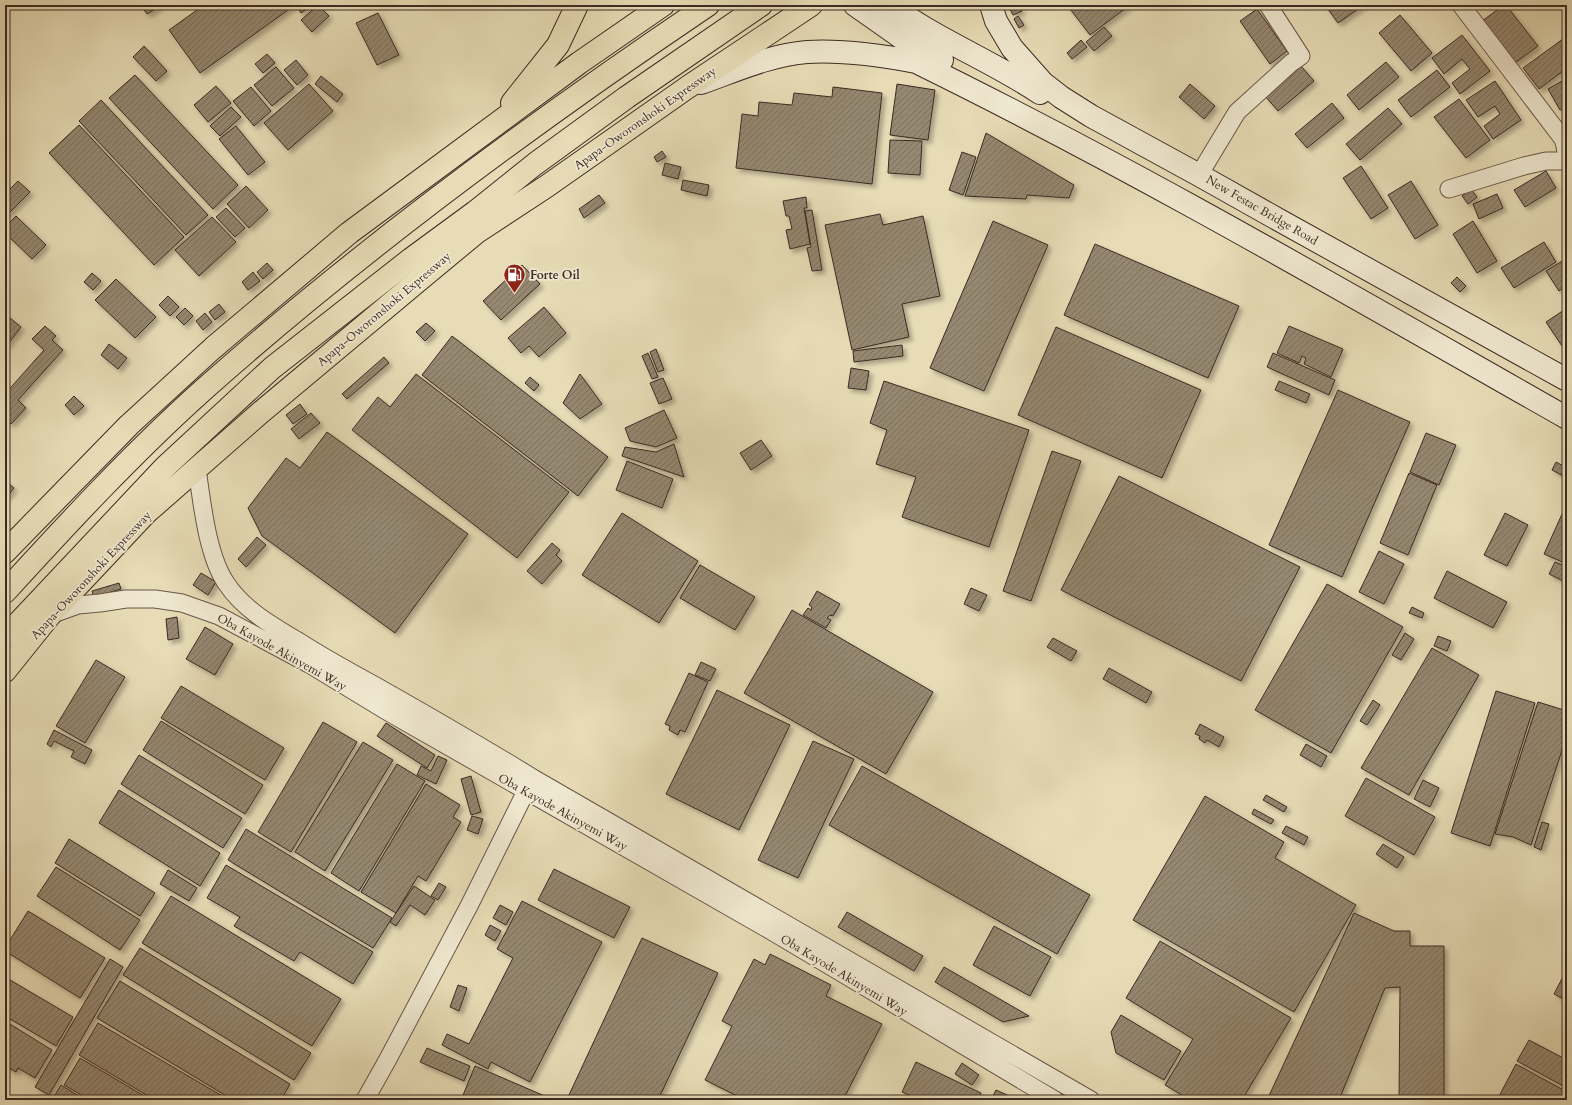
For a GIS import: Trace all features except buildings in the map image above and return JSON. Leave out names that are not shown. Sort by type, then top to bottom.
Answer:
[{"type":"main road","points":[[492,128],[558,45],[577,5]]},
{"type":"main road","points":[[5,552],[129,425],[213,348],[349,233],[579,63],[663,5]]},
{"type":"main road","points":[[5,592],[95,494],[201,392],[316,294],[408,221],[609,72],[708,5]]},
{"type":"main road","name":"Apapa-Oworonshoki Expressway","points":[[5,637],[165,467],[272,368],[535,164],[627,97],[761,5]]},
{"type":"main road","name":"Apapa-Oworonshoki Expressway","points":[[5,671],[50,615],[146,514],[340,345],[477,232],[547,186],[688,87],[811,5]]},
{"type":"main road","points":[[855,5],[909,43],[1074,130],[1281,244],[1298,265]]},
{"type":"main road","points":[[890,5],[943,39],[1016,77],[1079,119],[1287,236],[1313,240]]},
{"type":"main road","name":"New Festac Bridge Road","points":[[991,5],[996,21],[1012,48],[1043,83],[1091,116],[1199,174],[1313,240],[1567,380]]},
{"type":"main road","points":[[688,87],[764,61],[806,52],[849,52],[886,56],[916,62],[1125,169],[1298,265],[1567,418]]},
{"type":"street","points":[[1449,189],[1546,160],[1567,161],[1566,146],[1563,139],[1461,5]]},
{"type":"street","points":[[1199,174],[1237,112],[1301,56],[1270,6]]},
{"type":"street","name":"Oba Kayode Akinyemi Way","points":[[197,469],[205,523],[224,581],[237,598],[270,624],[471,740],[529,784],[773,932],[1055,1100]]},
{"type":"street","name":"Oba Kayode Akinyemi Way","points":[[50,615],[78,605],[126,599],[155,599],[182,604],[219,616],[309,664],[383,709],[529,784],[1092,1100]]},
{"type":"street","points":[[365,1100],[470,904],[529,784]]},
{"type":"place","name":"Forte Oil","points":[[515,294]]}]
